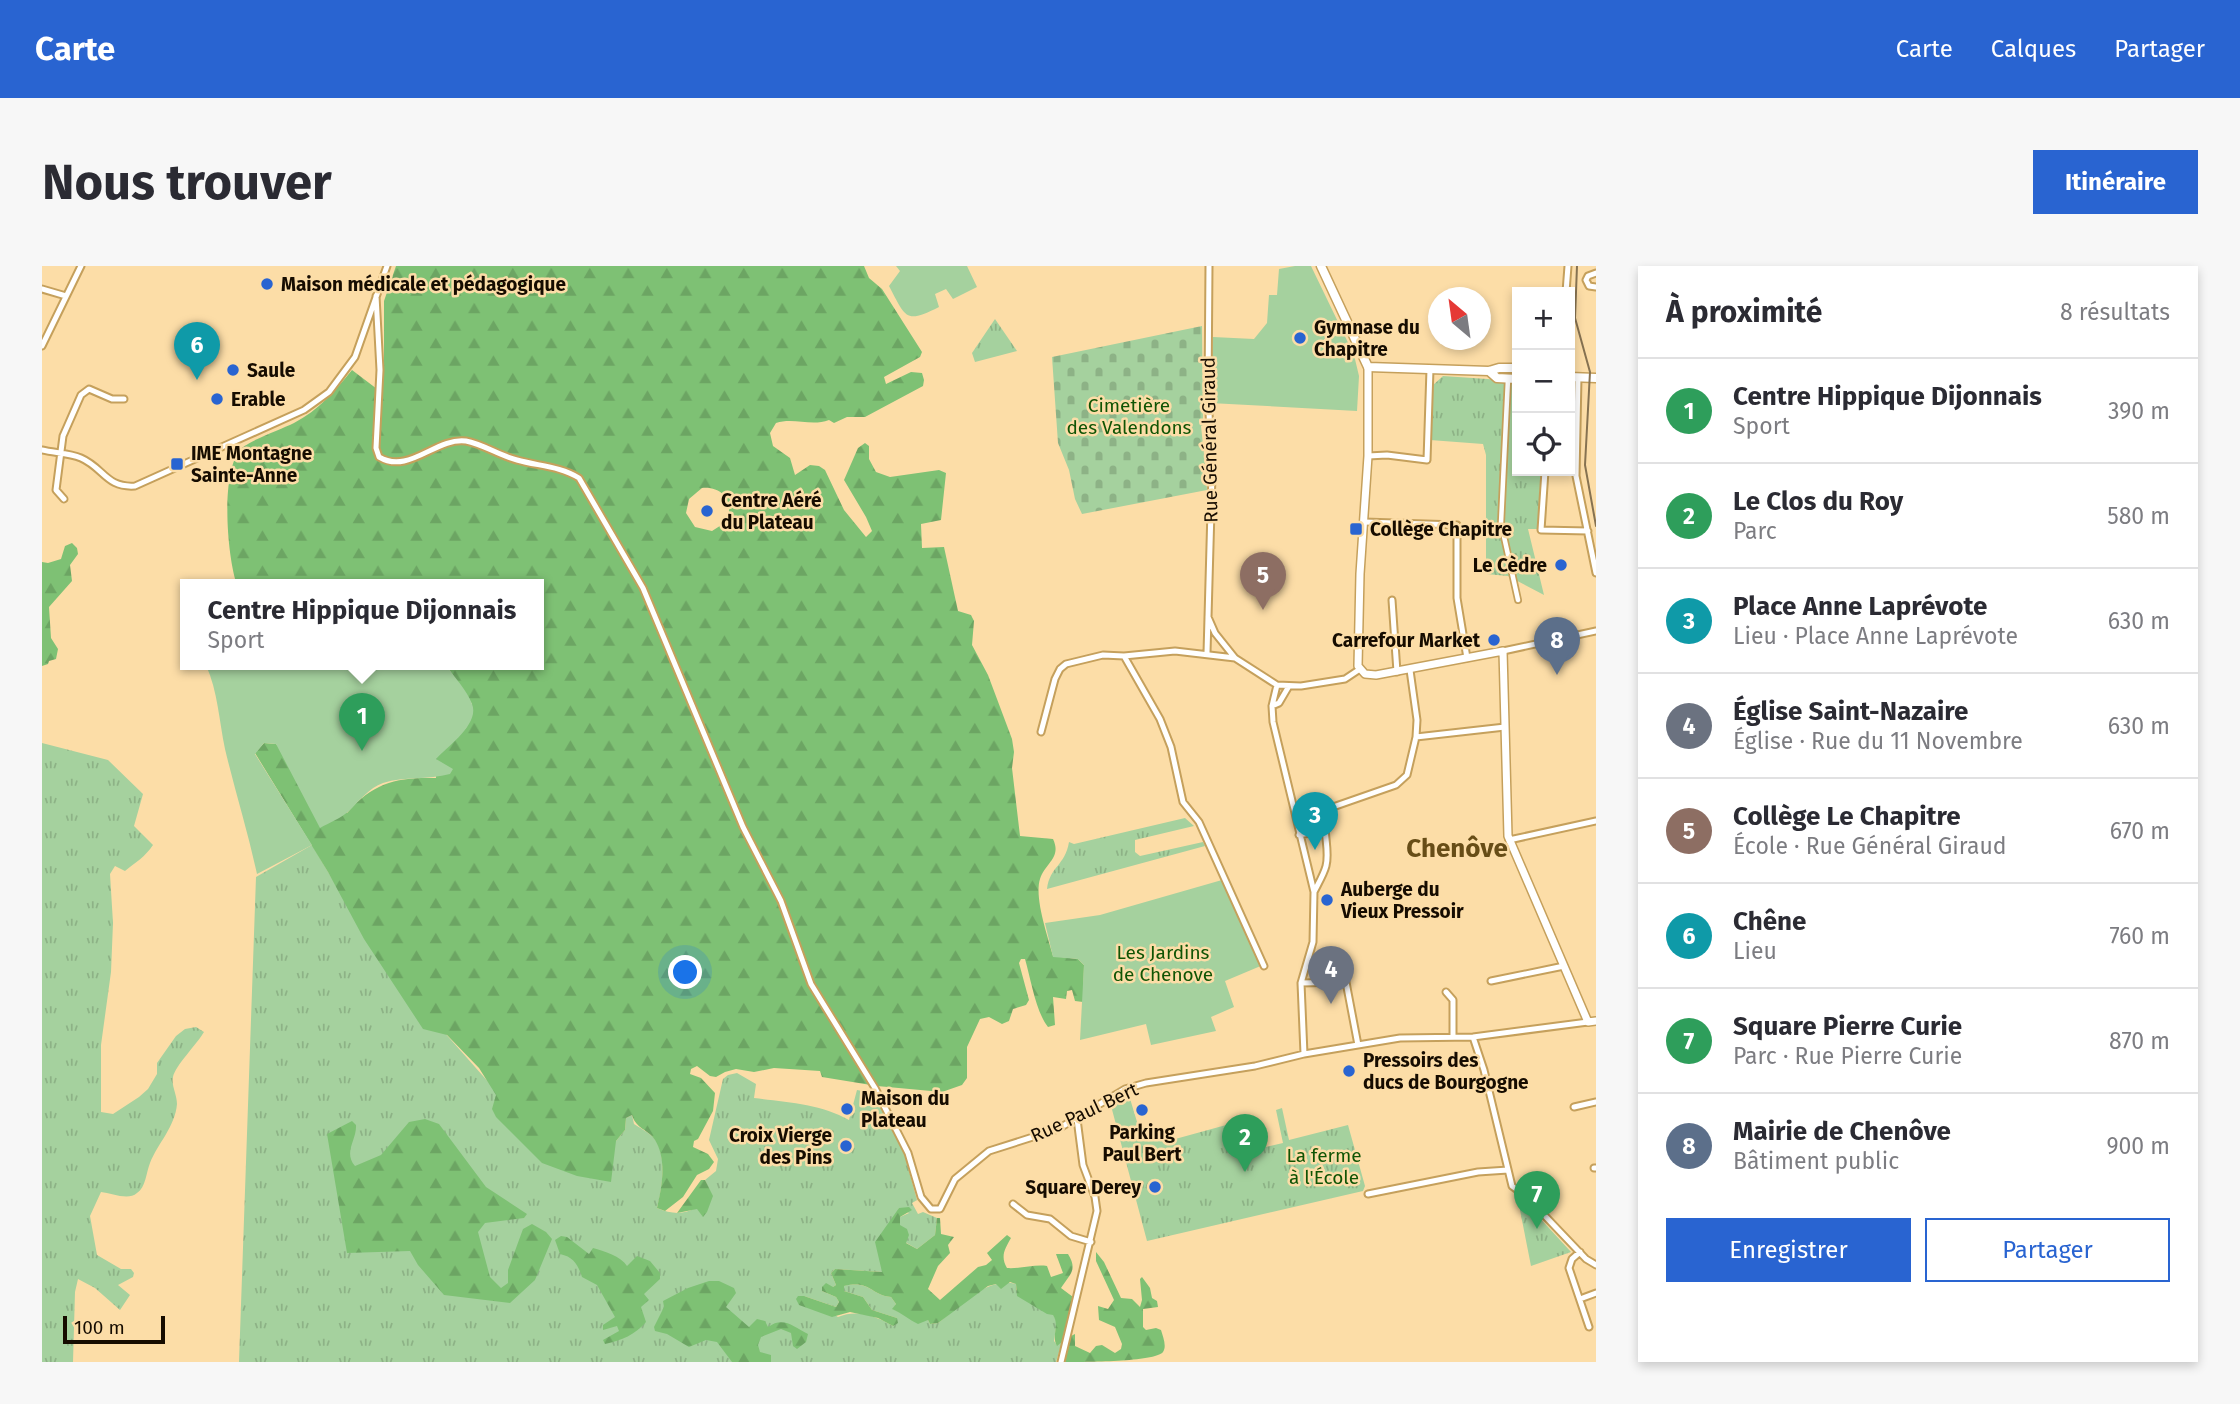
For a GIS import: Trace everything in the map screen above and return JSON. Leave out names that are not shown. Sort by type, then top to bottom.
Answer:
[{"type":"main road","points":[[1321,266],[1368,366],[1489,371],[1512,368]]},
{"type":"main road","points":[[1489,371],[1497,378],[1512,378]]},
{"type":"main road","points":[[1575,377],[1596,378]]},
{"type":"street","points":[[42,346],[80,266]]},
{"type":"street","points":[[42,450],[84,459],[114,484],[135,486],[304,410],[336,385],[352,361],[387,266]]},
{"type":"street","name":"Rue Général Giraud","points":[[1207,653],[1212,474],[1208,392],[1209,266]]},
{"type":"street","points":[[1566,287],[1568,266]]},
{"type":"street","points":[[1596,273],[1588,276],[1586,280],[1589,286],[1596,287]]},
{"type":"street","points":[[42,289],[66,296]]},
{"type":"street","name":"Rue Paul Bert","points":[[376,296],[380,370],[376,448],[379,457],[395,462],[416,458],[447,445],[465,441],[516,460],[567,471],[579,478],[643,588],[743,827],[781,901],[811,984],[875,1088],[908,1153],[921,1197],[928,1207],[934,1210],[942,1207],[954,1179],[989,1151],[1048,1133],[1077,1119],[1125,1089],[1400,1038],[1473,1037],[1592,1021]]},
{"type":"street","points":[[1368,366],[1367,456],[1357,655],[1360,669],[1370,675],[1410,670],[1596,631]]},
{"type":"street","points":[[1367,456],[1387,455],[1427,460],[1430,369]]},
{"type":"street","points":[[64,499],[57,490],[63,436],[83,392],[89,390],[112,399],[124,398]]},
{"type":"street","points":[[1512,391],[1502,523],[1518,600]]},
{"type":"street","points":[[1575,463],[1596,573]]},
{"type":"street","points":[[1545,476],[1541,530],[1588,531]]},
{"type":"street","points":[[1364,522],[1457,525],[1457,598],[1467,658]]},
{"type":"street","points":[[1392,600],[1397,672]]},
{"type":"street","points":[[1207,614],[1215,633],[1235,658],[1277,685],[1301,687],[1345,679],[1360,669]]},
{"type":"street","points":[[1041,732],[1060,669],[1079,660],[1114,654],[1124,656],[1175,651],[1235,658]]},
{"type":"street","points":[[1503,651],[1509,840],[1564,966],[1592,1021]]},
{"type":"street","points":[[1124,656],[1160,719],[1171,747],[1183,802],[1199,822],[1264,966]]},
{"type":"street","points":[[1314,892],[1327,864],[1325,830],[1330,808],[1396,785],[1407,775],[1417,720],[1410,670]]},
{"type":"street","points":[[1277,685],[1272,706],[1273,722],[1314,892],[1313,942],[1301,983],[1304,1054]]},
{"type":"street","points":[[1272,706],[1279,703],[1289,686]]},
{"type":"street","points":[[1416,737],[1505,727]]},
{"type":"street","points":[[1509,840],[1596,821]]},
{"type":"street","points":[[1299,835],[1325,830]]},
{"type":"street","points":[[1492,981],[1564,966]]},
{"type":"street","points":[[1301,983],[1346,982],[1358,1045]]},
{"type":"street","points":[[1446,992],[1453,1000],[1452,1037]]},
{"type":"street","points":[[1473,1037],[1484,1070],[1512,1186],[1526,1196],[1596,1265]]},
{"type":"street","points":[[1574,1107],[1596,1102]]},
{"type":"street","points":[[1061,1362],[1091,1242],[1097,1203],[1083,1166],[1077,1119]]},
{"type":"street","points":[[1368,1194],[1478,1172],[1508,1170]]},
{"type":"street","points":[[1013,1204],[1027,1215],[1050,1219],[1071,1236],[1091,1242]]},
{"type":"street","points":[[1580,1252],[1572,1259],[1569,1268],[1589,1327]]},
{"type":"street","points":[[1580,1299],[1596,1293]]},
{"type":"green space","points":[[396,266],[864,266],[869,278],[882,289],[922,352],[920,357],[884,377],[886,384],[911,372],[922,373],[923,386],[865,417],[847,417],[834,423],[829,420],[816,423],[776,423],[770,433],[773,446],[790,458],[795,475],[810,465],[825,470],[844,510],[866,537],[872,531],[844,480],[858,448],[865,443],[869,446],[869,459],[876,472],[890,477],[939,470],[946,473],[941,520],[921,524],[922,548],[944,547],[958,611],[971,615],[974,621],[972,645],[988,675],[1012,739],[1012,768],[1020,836],[1053,839],[1054,856],[1040,879],[1040,907],[1053,956],[1078,959],[1084,965],[1083,1002],[1075,1001],[1072,990],[1067,991],[1066,999],[1053,997],[1055,1025],[1048,1027],[1037,1004],[1025,959],[1021,959],[1019,963],[1029,1000],[1026,1005],[1013,1009],[1009,1021],[1002,1024],[989,1017],[980,1019],[967,1047],[967,1078],[962,1085],[942,1092],[877,1086],[822,1077],[820,1071],[774,1068],[754,1072],[736,1069],[716,1077],[710,1076],[697,1066],[691,1069],[690,1074],[701,1078],[715,1093],[713,1111],[693,1147],[708,1154],[714,1162],[709,1169],[697,1175],[683,1197],[665,1211],[657,1208],[662,1173],[659,1148],[652,1136],[636,1123],[632,1115],[626,1118],[625,1130],[616,1141],[611,1182],[577,1176],[542,1163],[496,1117],[492,1109],[496,1095],[479,1068],[447,1035],[423,1029],[364,939],[328,872],[255,753],[264,743],[276,744],[347,813],[367,794],[387,783],[436,778],[435,759],[466,728],[472,704],[449,670],[544,670],[544,579],[235,579],[227,515],[230,476],[234,460],[241,449],[311,412],[333,393],[352,370],[377,389],[380,374],[384,369],[384,301]],"holes":[[[702,488],[716,490],[728,502],[726,522],[712,531],[695,527],[686,513],[689,499]]]},
{"type":"green space","points":[[896,266],[967,266],[977,287],[953,299],[946,289],[935,294],[939,307],[919,315],[908,315],[889,286],[900,271]]},
{"type":"green space","name":"Gymnase du Chapitre","points":[[1311,266],[1354,355],[1359,376],[1357,411],[1210,403],[1213,337],[1254,339],[1267,323],[1269,295],[1277,295],[1279,269]]},
{"type":"green space","points":[[995,319],[1017,351],[975,362],[972,353]]},
{"type":"green space","name":"Cimetière des Valendons","points":[[1202,326],[1201,426],[1205,464],[1203,473],[1206,475],[1207,490],[1082,514],[1058,443],[1052,357]]},
{"type":"green space","points":[[1443,376],[1512,381],[1512,476],[1542,476],[1539,529],[1528,529],[1544,595],[1508,576],[1486,574],[1486,455],[1483,444],[1430,440],[1432,386]]},
{"type":"green space","points":[[72,543],[78,554],[70,565],[72,581],[49,607],[51,638],[58,649],[56,659],[42,666],[42,562],[61,559],[65,546]]},
{"type":"green space","points":[[208,670],[450,670],[467,694],[473,712],[467,727],[436,759],[453,769],[450,774],[400,779],[378,785],[346,814],[320,828],[276,744],[264,743],[255,754],[312,845],[257,874],[225,749]]},
{"type":"green space","points":[[42,743],[108,760],[143,794],[134,826],[153,845],[125,871],[115,866],[110,874],[113,923],[111,972],[101,1045],[101,1112],[113,1114],[148,1089],[157,1074],[157,1063],[176,1036],[185,1029],[196,1027],[204,1032],[175,1072],[173,1087],[177,1101],[176,1112],[153,1156],[142,1187],[129,1196],[101,1192],[90,1216],[97,1255],[121,1269],[131,1269],[134,1273],[133,1277],[118,1285],[130,1295],[120,1310],[95,1288],[78,1279],[75,1292],[73,1362],[42,1362]]},
{"type":"green space","points":[[1185,818],[1194,826],[1135,840],[1135,852],[1140,856],[1203,842],[1205,846],[1047,889],[1051,875],[1064,856],[1069,842],[1074,844]]},
{"type":"green space","points":[[312,845],[382,962],[491,1085],[616,1141],[625,1130],[626,1118],[632,1115],[634,1124],[653,1137],[661,1152],[662,1161],[662,1181],[657,1208],[673,1213],[686,1212],[712,1196],[705,1180],[716,1171],[718,1159],[709,1140],[723,1079],[728,1075],[737,1073],[756,1084],[754,1098],[815,1107],[849,1120],[857,1090],[873,1093],[903,1149],[917,1200],[912,1203],[918,1214],[923,1212],[937,1218],[935,1235],[917,1249],[905,1242],[899,1225],[900,1217],[909,1213],[899,1208],[882,1272],[835,1269],[831,1273],[836,1285],[822,1287],[822,1291],[836,1297],[839,1302],[836,1307],[804,1296],[838,1317],[866,1315],[893,1326],[897,1318],[872,1310],[863,1297],[844,1291],[843,1286],[865,1286],[891,1297],[896,1304],[893,1309],[913,1321],[928,1320],[930,1324],[938,1323],[984,1289],[995,1284],[1016,1284],[1016,1290],[1053,1314],[1057,1321],[1054,1341],[1057,1345],[1062,1342],[1056,1362],[239,1362],[256,877]]},
{"type":"green space","name":"Les Jardins de Chenove","points":[[1222,880],[1263,965],[1225,981],[1234,1007],[1211,1017],[1216,1031],[1151,1045],[1146,1024],[1080,1040],[1084,965],[1078,959],[1053,957],[1045,923],[1100,915]]},
{"type":"green space","name":"La ferme à l'École","points":[[1128,1092],[1141,1135],[1156,1131],[1168,1141],[1237,1122],[1245,1152],[1283,1143],[1276,1110],[1282,1108],[1289,1140],[1348,1125],[1365,1186],[1363,1191],[1147,1241],[1110,1102]]},
{"type":"green space","points":[[425,1119],[439,1124],[486,1187],[527,1214],[524,1218],[485,1223],[478,1232],[490,1277],[501,1288],[508,1283],[508,1270],[523,1229],[532,1224],[552,1239],[535,1280],[510,1303],[444,1295],[418,1265],[410,1251],[347,1253],[327,1134],[352,1121],[356,1125],[350,1151],[355,1166],[381,1155],[409,1122]]},
{"type":"green space","points":[[701,1180],[705,1180],[713,1196],[707,1212],[703,1217],[697,1209],[677,1213]]},
{"type":"green space","points":[[1525,1202],[1571,1252],[1531,1266],[1519,1205]]},
{"type":"green space","points":[[909,1207],[912,1210],[900,1217],[900,1225],[907,1229],[909,1235],[906,1243],[917,1249],[935,1235],[937,1218],[940,1218],[941,1234],[954,1237],[948,1245],[950,1253],[938,1266],[928,1289],[940,1300],[978,1267],[992,1260],[987,1253],[1007,1235],[1011,1238],[1004,1256],[1007,1268],[1047,1266],[1051,1277],[1063,1273],[1056,1254],[1068,1254],[1073,1268],[1061,1288],[1073,1297],[1062,1342],[1057,1346],[1053,1315],[1017,1296],[1016,1284],[1010,1282],[1001,1289],[996,1284],[988,1286],[938,1323],[930,1324],[928,1320],[918,1324],[892,1309],[896,1304],[891,1297],[860,1285],[844,1286],[844,1291],[863,1297],[872,1310],[897,1318],[898,1323],[893,1326],[878,1318],[850,1312],[832,1317],[799,1305],[796,1299],[798,1296],[804,1296],[836,1307],[839,1302],[836,1297],[822,1291],[826,1283],[833,1287],[836,1285],[831,1273],[835,1269],[882,1272],[875,1242],[899,1208]]},
{"type":"green space","points":[[561,1236],[567,1237],[589,1254],[593,1248],[617,1257],[627,1266],[637,1256],[650,1261],[660,1273],[660,1279],[644,1294],[649,1300],[641,1307],[646,1322],[633,1334],[605,1344],[603,1340],[619,1331],[617,1326],[603,1330],[603,1325],[615,1317],[597,1285],[582,1277],[572,1259],[560,1254],[555,1240]]},
{"type":"green space","points":[[1096,1252],[1104,1262],[1121,1298],[1132,1299],[1140,1307],[1142,1277],[1150,1288],[1158,1307],[1143,1309],[1143,1327],[1146,1330],[1161,1330],[1165,1344],[1163,1352],[1133,1360],[1065,1362],[1071,1336],[1075,1334],[1075,1346],[1090,1353],[1096,1346],[1102,1345],[1115,1353],[1121,1349],[1122,1344],[1115,1327],[1099,1320],[1098,1306],[1108,1309],[1114,1300],[1096,1261]]},
{"type":"green space","points":[[709,1281],[719,1281],[734,1288],[736,1293],[726,1307],[749,1327],[757,1319],[765,1321],[768,1327],[778,1322],[788,1323],[808,1334],[806,1342],[797,1349],[793,1346],[791,1333],[781,1329],[761,1337],[758,1345],[760,1352],[771,1355],[771,1362],[732,1362],[717,1342],[706,1340],[689,1347],[667,1334],[655,1331],[654,1327],[664,1307],[663,1301]]},
{"type":"tram line","points":[[1577,266],[1575,318],[1590,372],[1585,465],[1596,526]]},
{"type":"place","name":"Maison médicale et pédagogique","points":[[267,284]]},
{"type":"place","name":"Gymnase du Chapitre","points":[[1300,338]]},
{"type":"place","name":"Saule","points":[[233,370]]},
{"type":"place","name":"Chêne","points":[[197,380]]},
{"type":"place","name":"Erable","points":[[217,399]]},
{"type":"place","name":"IME Montagne Sainte-Anne","points":[[177,464]]},
{"type":"place","name":"Centre Aéré du Plateau","points":[[707,511]]},
{"type":"place","name":"Collège Chapitre","points":[[1356,529]]},
{"type":"place","name":"Le Cèdre","points":[[1561,565]]},
{"type":"place","name":"Collège Le Chapitre","points":[[1263,610]]},
{"type":"place","name":"Carrefour Market","points":[[1494,640]]},
{"type":"place","name":"Mairie de Chenôve","points":[[1557,675]]},
{"type":"place","name":"Centre Hippique Dijonnais","points":[[362,751]]},
{"type":"place","name":"Place Anne Laprévote","points":[[1315,850]]},
{"type":"place","name":"Auberge du Vieux Pressoir","points":[[1327,900]]},
{"type":"place","name":"Église Saint-Nazaire","points":[[1331,1004]]},
{"type":"place","name":"Pressoirs des ducs de Bourgogne","points":[[1349,1071]]},
{"type":"place","name":"Maison du Plateau","points":[[847,1109]]},
{"type":"place","name":"Parking Paul Bert","points":[[1142,1110]]},
{"type":"place","name":"Croix Vierge des Pins","points":[[846,1146]]},
{"type":"place","name":"Le Clos du Roy","points":[[1245,1172]]},
{"type":"place","name":"Square Derey","points":[[1155,1187]]},
{"type":"place","name":"Square Pierre Curie","points":[[1537,1229]]},
{"type":"district","name":"Chenôve","points":[[1457,848]]}]
